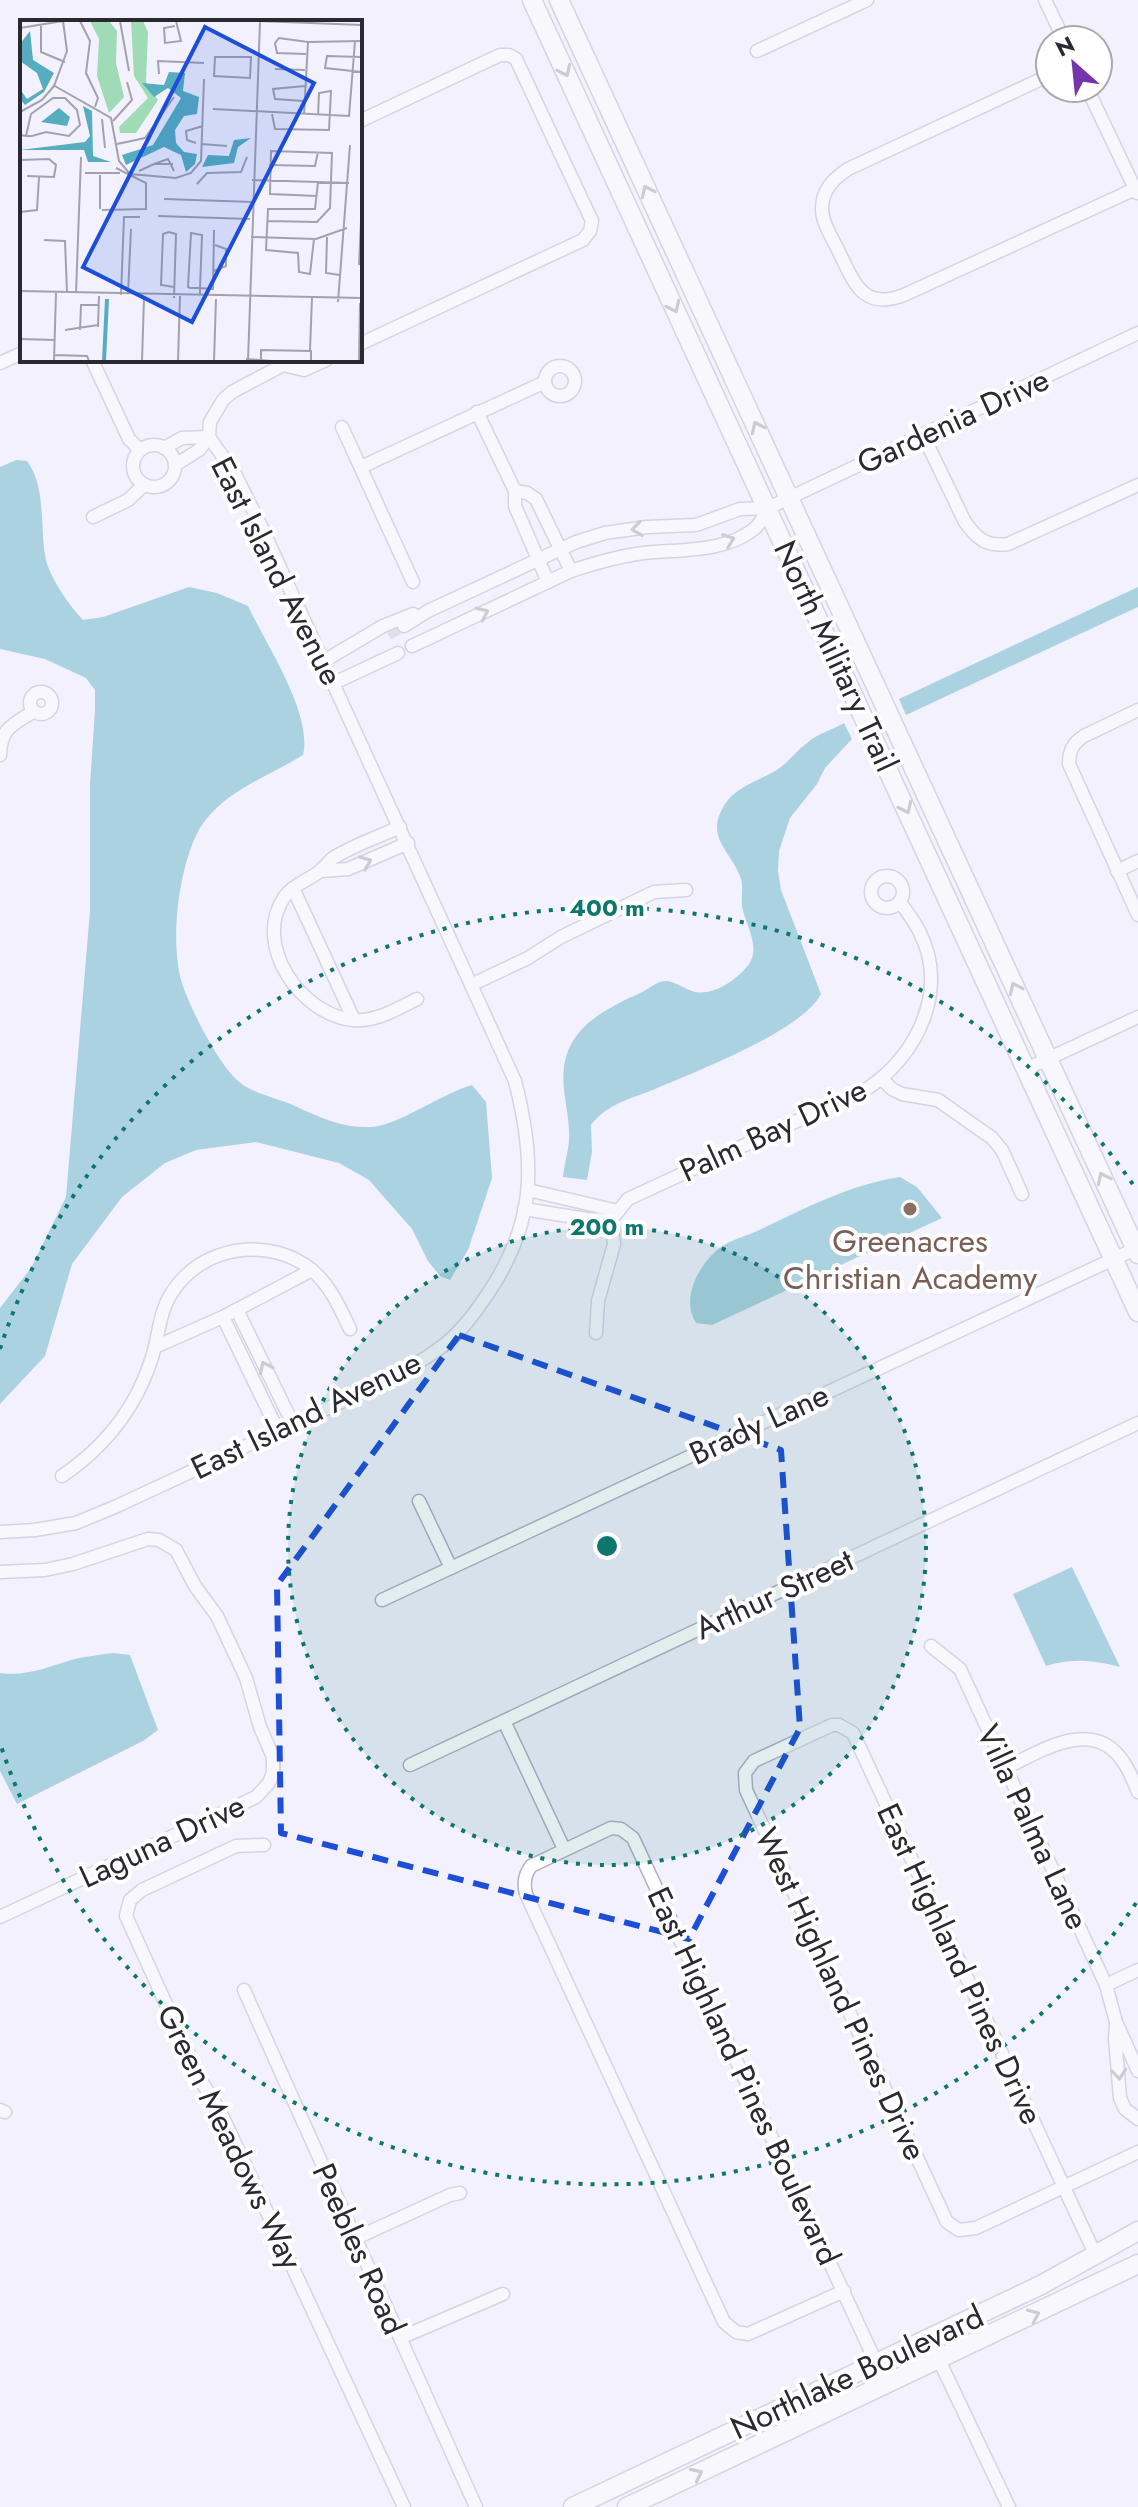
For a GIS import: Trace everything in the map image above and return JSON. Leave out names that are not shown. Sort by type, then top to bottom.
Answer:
[{"type":"main road","name":"North Military Trail","points":[[532,0],[1138,1312]]},
{"type":"main road","name":"North Military Trail","points":[[559,0],[1137,1251]]},
{"type":"main road","name":"Northlake Boulevard","points":[[573,2507],[929,2339],[1096,2256],[1138,2231]]},
{"type":"main road","name":"Northlake Boulevard","points":[[631,2506],[1138,2264]]},
{"type":"street","points":[[757,51],[867,0]]},
{"type":"street","points":[[1045,0],[1056,24]]},
{"type":"street","points":[[362,120],[500,55],[509,55],[516,59],[592,221],[590,231],[583,240],[362,343]]},
{"type":"street","points":[[1034,82],[848,169],[835,178],[828,187],[822,209],[823,219],[859,291],[879,300],[895,299],[1136,192],[1095,104]]},
{"type":"street","name":"Gardenia Drive","points":[[404,626],[428,611],[560,549],[605,533],[696,525],[740,509],[768,508],[1138,333]]},
{"type":"street","points":[[0,363],[20,354]]},
{"type":"street","points":[[93,362],[129,439],[139,449]]},
{"type":"street","points":[[175,465],[199,450],[209,437],[210,422],[223,400],[232,392],[282,362],[304,370],[322,362]]},
{"type":"street","points":[[361,467],[545,382]]},
{"type":"street","points":[[477,412],[515,491],[515,506],[548,582]]},
{"type":"street","points":[[342,427],[413,582]]},
{"type":"street","points":[[923,435],[965,522],[973,534],[989,544],[1008,544],[1138,485]]},
{"type":"street","points":[[164,448],[182,438],[209,437]]},
{"type":"street","name":"East Island Avenue","points":[[0,1532],[76,1523],[396,1375],[445,1344],[474,1315],[504,1271],[522,1225],[530,1178],[527,1127],[515,1081],[324,661],[235,474],[209,437]]},
{"type":"street","points":[[153,444],[164,448],[172,457],[175,473],[166,486],[152,488],[144,485],[138,479],[133,464],[139,449],[153,444]]},
{"type":"street","points":[[93,517],[128,500],[144,485]]},
{"type":"street","points":[[515,491],[527,493],[536,499],[571,571]]},
{"type":"street","name":"Gardenia Drive","points":[[412,646],[596,562],[644,553],[697,550],[729,541],[755,529],[768,508]]},
{"type":"street","name":"Gardenia Drive","points":[[324,661],[383,626],[428,611]]},
{"type":"street","points":[[428,611],[438,634]]},
{"type":"street","name":"Gardenia Drive","points":[[353,646],[388,634]]},
{"type":"street","points":[[334,683],[398,653]]},
{"type":"street","name":"East Island Avenue","points":[[344,706],[357,672]]},
{"type":"street","points":[[1138,710],[1084,736],[1071,748],[1069,764],[1138,915]]},
{"type":"street","points":[[0,755],[1,740],[6,730],[34,711]]},
{"type":"street","points":[[400,827],[330,860],[321,871],[293,888],[276,917],[276,944],[285,972],[302,995],[330,1014],[354,1020],[381,1016],[417,999]]},
{"type":"street","points":[[321,871],[348,869],[408,843]]},
{"type":"street","points":[[1117,871],[1138,861]]},
{"type":"street","points":[[293,888],[354,1020]]},
{"type":"street","points":[[471,985],[654,892],[686,890]]},
{"type":"street","name":"Palm Bay Drive","points":[[615,1215],[628,1199],[868,1088],[882,1079],[911,1048],[929,1000],[930,984],[921,934],[900,902]]},
{"type":"street","points":[[1026,1069],[1138,1017]]},
{"type":"street","points":[[882,1079],[902,1094],[938,1100],[992,1138],[1002,1150],[1022,1194]]},
{"type":"street","points":[[528,1190],[615,1215]]},
{"type":"street","points":[[524,1209],[587,1219],[615,1215]]},
{"type":"street","points":[[596,1333],[598,1301],[614,1244],[615,1215]]},
{"type":"street","points":[[62,1476],[82,1462],[117,1428],[139,1393],[155,1347],[160,1319],[172,1292],[204,1262],[232,1251],[262,1249],[290,1257],[312,1270],[334,1296],[350,1329]]},
{"type":"street","name":"Brady Lane","points":[[382,1600],[1113,1259],[1137,1251]]},
{"type":"street","points":[[155,1347],[223,1317],[312,1270]]},
{"type":"street","points":[[237,1310],[293,1424]]},
{"type":"street","points":[[223,1317],[278,1431]]},
{"type":"street","name":"Arthur Street","points":[[410,1765],[1138,1423]]},
{"type":"street","points":[[419,1501],[451,1568]]},
{"type":"street","name":"Laguna Drive","points":[[0,1572],[45,1570],[73,1564],[140,1540],[159,1540],[170,1545],[217,1616],[246,1678],[274,1765],[269,1783],[256,1797],[0,1917]]},
{"type":"street","name":"Villa Palma Lane","points":[[931,1646],[960,1669],[1106,1985],[1116,2022],[1138,2071]]},
{"type":"street","points":[[504,1721],[564,1849]]},
{"type":"street","name":"East Highland Pines Drive","points":[[791,1743],[832,1725],[839,1725],[853,1733],[1096,2256]]},
{"type":"street","points":[[1006,1768],[1061,1741],[1081,1737],[1097,1741],[1114,1751],[1124,1762],[1138,1792]]},
{"type":"street","name":"West Highland Pines Drive","points":[[791,1743],[754,1761],[745,1773],[746,1790],[947,2222],[959,2230],[968,2231],[1138,2152]]},
{"type":"street","name":"East Highland Pines Boulevard","points":[[844,2291],[748,2334],[729,2328],[526,1894],[526,1872],[531,1866],[611,1828],[621,1829],[633,1838],[844,2291],[886,2384]]},
{"type":"street","name":"Green Meadows Way","points":[[264,1845],[236,1846],[142,1890],[130,1900],[126,1916],[404,2507]]},
{"type":"street","points":[[1106,1985],[1138,1970]]},
{"type":"street","name":"Peebles Road","points":[[244,1990],[476,2507]]},
{"type":"street","name":"Villa Palma Lane","points":[[1116,2022],[1120,2098],[1125,2109],[1138,2119]]},
{"type":"street","points":[[354,2239],[460,2193]]},
{"type":"street","points":[[400,2338],[503,2294]]},
{"type":"street","points":[[929,2339],[1009,2507]]},
{"type":"highlighted area","points":[[459,1335],[781,1450],[800,1728],[689,1939],[281,1833],[277,1585]]},
{"type":"water","points":[[16,460],[27,461],[37,482],[45,555],[50,572],[83,620],[103,617],[189,587],[217,593],[248,606],[295,700],[304,738],[303,755],[233,794],[221,804],[200,828],[186,862],[176,925],[178,966],[191,1006],[220,1059],[235,1078],[256,1092],[332,1121],[360,1127],[394,1121],[472,1085],[486,1102],[492,1178],[468,1250],[450,1280],[440,1276],[428,1261],[412,1229],[369,1180],[339,1163],[256,1142],[196,1150],[165,1163],[122,1197],[72,1264],[45,1356],[0,1404],[0,1308],[31,1268],[66,1197],[90,911],[90,784],[95,710],[95,690],[86,678],[45,659],[0,649],[0,467]]},
{"type":"water","points":[[1138,587],[1138,607],[906,715],[899,699]]},
{"type":"water","points":[[844,723],[852,739],[825,768],[817,784],[790,818],[779,851],[781,890],[821,994],[810,1008],[771,1036],[720,1061],[620,1102],[605,1112],[591,1125],[592,1152],[587,1180],[563,1177],[569,1130],[563,1074],[574,1040],[589,1022],[609,1008],[661,982],[708,992],[724,986],[744,970],[752,957],[753,942],[742,906],[741,879],[718,834],[719,816],[735,793],[780,768],[811,740]]},
{"type":"water","points":[[900,1177],[917,1187],[942,1218],[712,1325],[696,1323],[690,1304],[693,1285],[703,1266],[720,1248],[844,1192]]},
{"type":"water","points":[[1072,1567],[1120,1667],[1083,1661],[1046,1666],[1013,1594]]},
{"type":"water","points":[[113,1653],[130,1655],[158,1730],[143,1741],[17,1804],[0,1771],[0,1673],[29,1672],[75,1659]]},
{"type":"tunnel","points":[[388,634],[404,626]]},
{"type":"place","name":"Greenacres Christian Academy","points":[[910,1209]]}]
